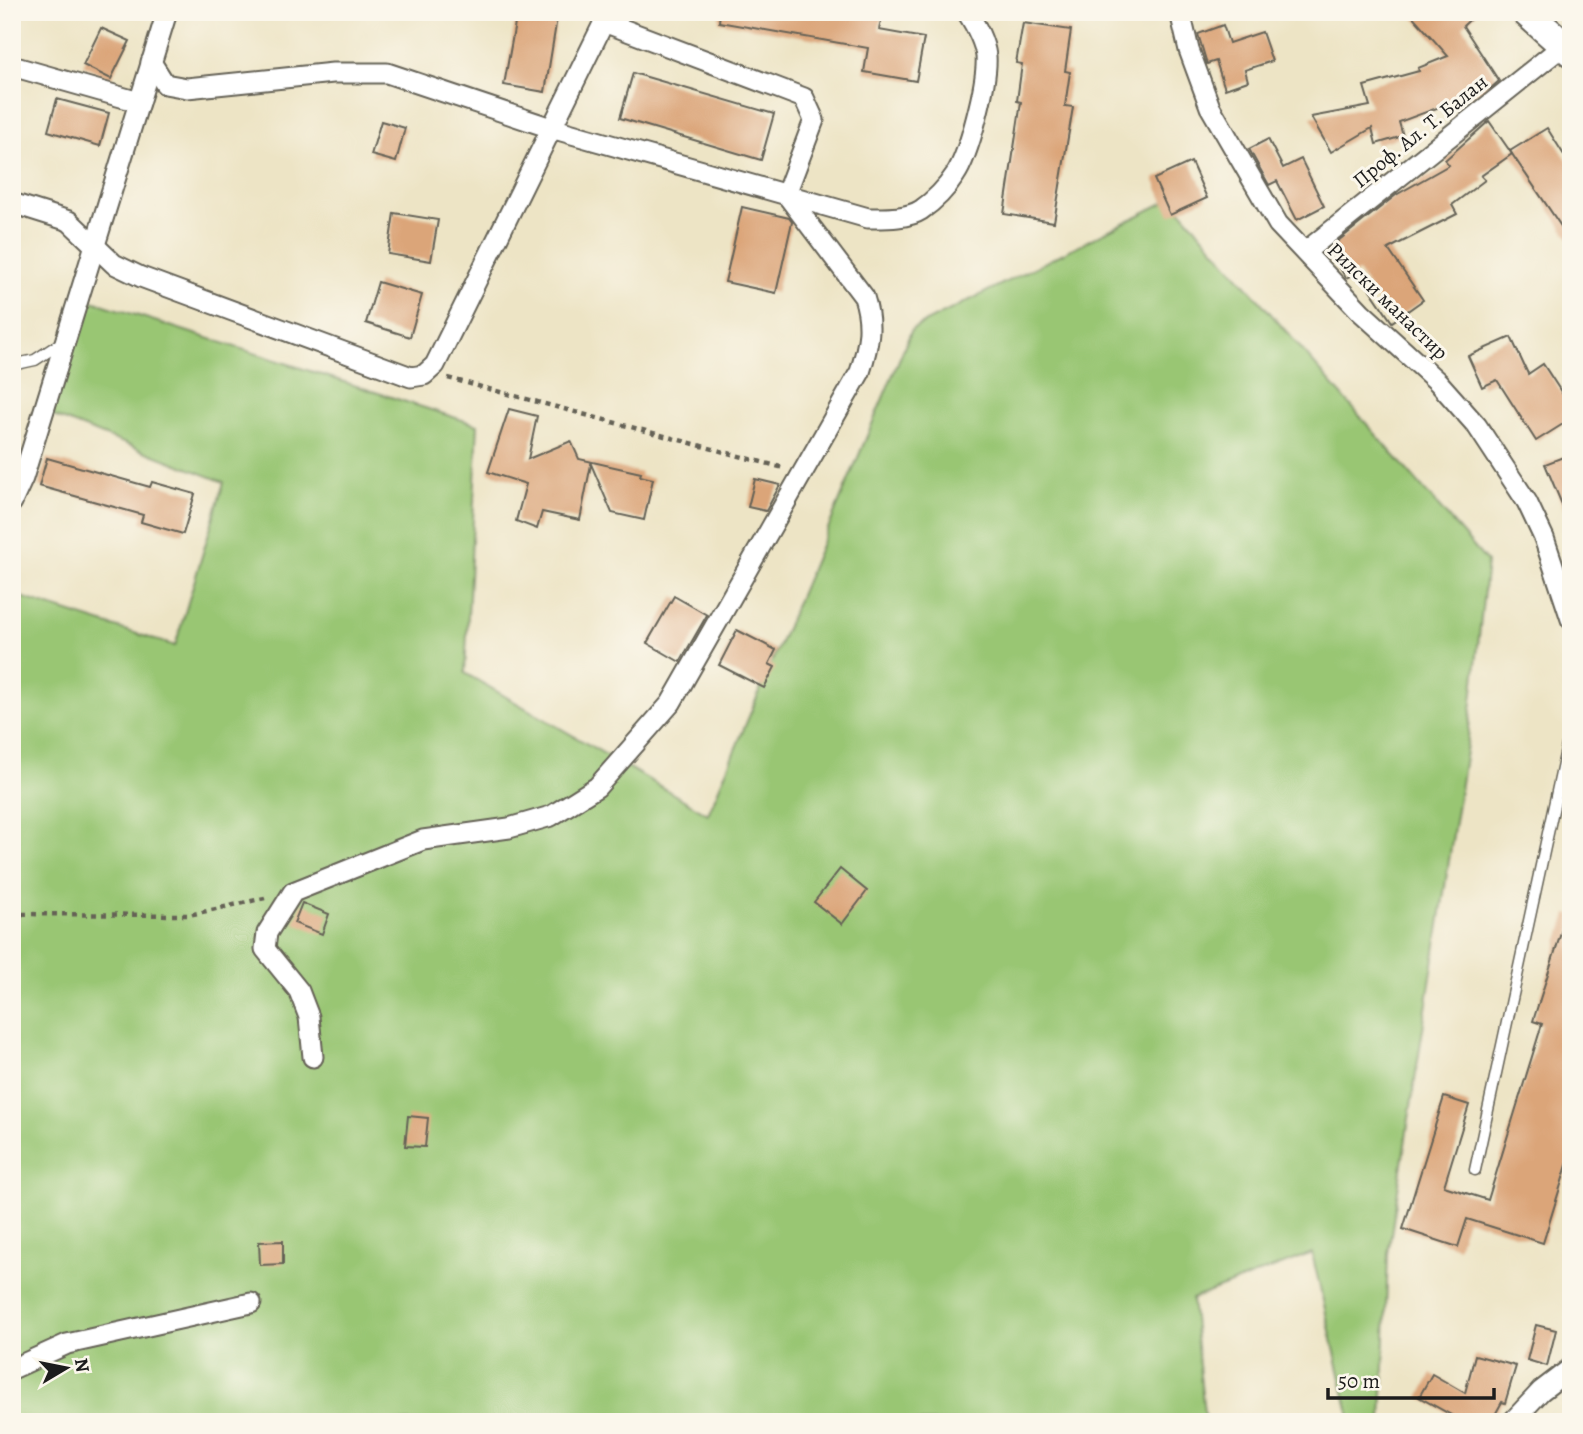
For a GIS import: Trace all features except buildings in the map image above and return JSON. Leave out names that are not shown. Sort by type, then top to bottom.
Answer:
[{"type":"street","points":[[12,502],[23,478],[167,12]]},
{"type":"street","points":[[151,62],[165,84],[187,88],[333,73],[387,73],[551,128],[868,218],[919,211],[939,195],[957,173],[985,87],[986,55],[978,30],[967,12]]},
{"type":"street","name":"Рилски манастир","points":[[1180,12],[1189,50],[1210,107],[1278,223],[1361,312],[1438,382],[1477,426],[1509,469],[1567,589],[1571,619]]},
{"type":"street","points":[[1527,12],[1567,48]]},
{"type":"street","points":[[12,203],[69,221],[114,264],[141,277],[411,377],[424,375],[435,365],[607,17],[804,98],[814,120],[786,194]]},
{"type":"street","name":"Проф. Ал. Т. Балан","points":[[1305,252],[1567,48]]},
{"type":"street","points":[[12,66],[139,102]]},
{"type":"street","points":[[313,1057],[309,1017],[299,991],[265,949],[267,933],[293,892],[423,840],[509,828],[551,816],[597,787],[671,703],[860,372],[871,340],[870,316],[864,297],[786,194]]},
{"type":"street","points":[[12,1368],[67,1343],[251,1303]]},
{"type":"street","points":[[1512,1422],[1541,1391],[1571,1368]]},
{"type":"lane","points":[[12,365],[35,359],[64,341]]},
{"type":"lane","points":[[1475,1170],[1571,727]]},
{"type":"path","points":[[435,365],[445,378],[802,473]]},
{"type":"path","points":[[12,914],[189,915],[293,892]]},
{"type":"green space","points":[[1171,199],[1487,562],[1468,738],[1388,1254],[1382,1422],[1351,1422],[1312,1253],[1192,1299],[1205,1422],[12,1422],[12,594],[175,646],[224,482],[43,412],[80,297],[478,425],[465,673],[708,814],[912,329]]}]
